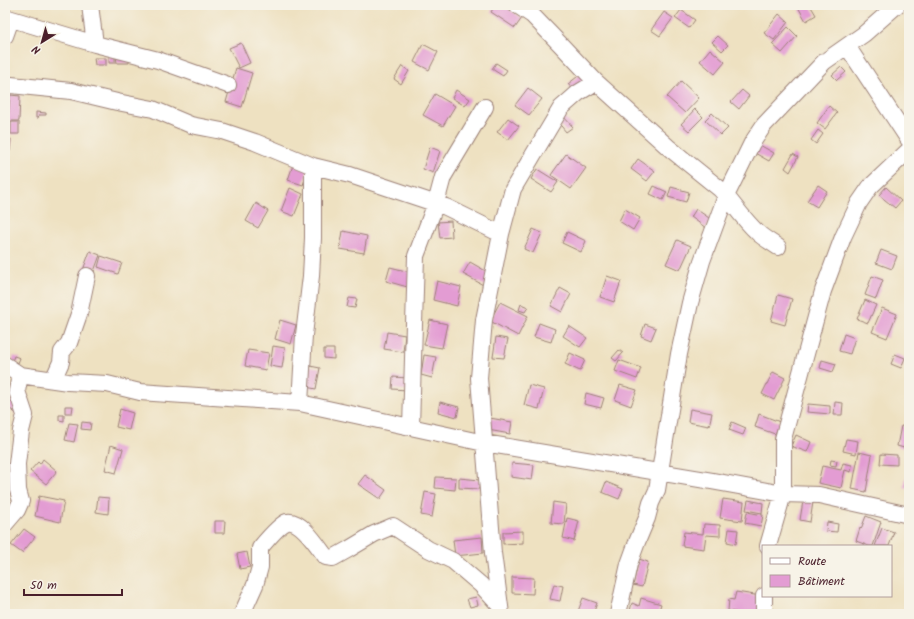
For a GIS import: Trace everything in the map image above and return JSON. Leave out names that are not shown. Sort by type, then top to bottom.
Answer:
[{"type":"street","points":[[90,5],[95,44]]},
{"type":"street","points":[[517,5],[532,15],[596,82],[668,147],[710,180],[758,233],[778,247]]},
{"type":"street","points":[[618,614],[629,564],[657,490],[679,354],[690,303],[702,261],[726,196],[752,143],[764,125],[824,62],[864,34],[897,5]]},
{"type":"street","points":[[5,36],[8,18],[95,44],[158,60],[228,85]]},
{"type":"street","points":[[846,46],[909,140]]},
{"type":"street","points":[[501,610],[493,553],[479,378],[484,320],[501,234],[513,189],[561,108],[578,93],[596,82]]},
{"type":"street","points":[[5,86],[11,85],[71,91],[153,109],[191,125],[222,131],[255,142],[313,166],[350,175],[446,207],[501,234]]},
{"type":"street","points":[[411,427],[416,256],[436,204],[443,177],[485,108]]},
{"type":"street","points":[[768,545],[784,494],[783,439],[823,291],[830,271],[843,237],[859,203],[870,187],[909,150]]},
{"type":"street","points":[[300,403],[304,335],[311,276],[313,238],[313,166]]},
{"type":"street","points":[[53,380],[61,362],[62,352],[69,343],[79,314],[86,276]]},
{"type":"street","points":[[5,365],[20,376],[68,382],[107,384],[154,394],[300,403],[484,443],[784,494],[819,495],[909,515]]},
{"type":"street","points":[[5,524],[17,510],[21,501],[18,490],[17,464],[25,415],[17,391],[20,376]]},
{"type":"street","points":[[242,614],[255,585],[260,567],[260,548],[278,529],[287,522],[294,523],[306,530],[326,557],[332,558],[374,534],[393,526],[428,549],[453,561],[481,585],[501,610]]},
{"type":"street","points":[[764,597],[764,614]]},
{"type":"building","points":[[495,5],[503,5],[522,18],[515,28],[491,12]]},
{"type":"building","points":[[802,5],[810,5],[816,15],[806,21],[798,7]]},
{"type":"building","points":[[681,10],[695,20],[689,28],[675,18]]},
{"type":"building","points":[[664,12],[673,18],[660,36],[651,30]]},
{"type":"building","points":[[779,14],[788,22],[774,40],[764,33]]},
{"type":"building","points":[[788,27],[797,36],[782,53],[772,44]]},
{"type":"building","points":[[718,36],[728,45],[722,51],[712,42]]},
{"type":"building","points":[[241,43],[250,63],[239,68],[229,48]]},
{"type":"building","points":[[423,44],[438,52],[429,70],[414,62]]},
{"type":"building","points":[[710,49],[725,62],[715,74],[700,61]]},
{"type":"building","points":[[109,56],[115,56],[115,63],[109,63]]},
{"type":"building","points":[[116,56],[129,56],[129,63],[117,63]]},
{"type":"building","points":[[94,58],[106,58],[106,65],[95,65]]},
{"type":"building","points":[[496,63],[507,70],[503,76],[492,69]]},
{"type":"building","points":[[402,66],[409,71],[401,84],[394,79]]},
{"type":"building","points":[[841,67],[846,72],[837,80],[832,75]]},
{"type":"building","points":[[236,68],[252,73],[242,107],[226,102]]},
{"type":"building","points":[[582,73],[588,80],[574,91],[568,84]]},
{"type":"building","points":[[681,81],[699,98],[685,113],[667,97]]},
{"type":"building","points":[[528,88],[542,99],[529,115],[515,105]]},
{"type":"building","points":[[456,90],[470,99],[465,106],[452,98]]},
{"type":"building","points":[[742,90],[749,96],[739,109],[731,102]]},
{"type":"building","points":[[435,94],[455,106],[443,126],[423,115]]},
{"type":"building","points":[[10,95],[20,96],[19,121],[8,121]]},
{"type":"building","points":[[829,106],[837,113],[825,129],[817,123]]},
{"type":"building","points":[[695,109],[703,117],[689,131],[681,124]]},
{"type":"building","points":[[36,112],[46,113],[46,115],[39,115],[38,118],[36,118]]},
{"type":"building","points":[[712,113],[728,128],[721,135],[705,120]]},
{"type":"building","points":[[563,116],[573,127],[566,132],[557,121]]},
{"type":"building","points":[[508,118],[519,126],[508,140],[497,132]]},
{"type":"building","points":[[11,122],[19,122],[19,134],[11,134]]},
{"type":"building","points":[[818,130],[823,134],[816,144],[811,140]]},
{"type":"building","points":[[5,138],[11,139],[10,151],[5,150]]},
{"type":"building","points":[[758,144],[774,153],[769,161],[753,152]]},
{"type":"building","points":[[430,147],[440,151],[433,173],[423,169]]},
{"type":"building","points":[[566,154],[586,168],[571,189],[551,175]]},
{"type":"building","points":[[793,154],[798,157],[790,172],[785,168]]},
{"type":"building","points":[[638,159],[655,171],[647,181],[631,169]]},
{"type":"building","points":[[293,165],[308,170],[303,185],[288,180]]},
{"type":"building","points":[[537,169],[558,182],[551,192],[531,179]]},
{"type":"building","points":[[818,185],[827,191],[817,207],[807,201]]},
{"type":"building","points":[[654,186],[667,192],[663,200],[650,194]]},
{"type":"building","points":[[671,187],[689,192],[686,202],[668,197]]},
{"type":"building","points":[[886,187],[901,201],[895,208],[879,195]]},
{"type":"building","points":[[290,188],[303,194],[294,216],[281,211]]},
{"type":"building","points":[[256,203],[268,211],[258,228],[246,221]]},
{"type":"building","points":[[625,209],[640,218],[633,230],[619,221]]},
{"type":"building","points":[[696,209],[712,220],[706,228],[691,217]]},
{"type":"building","points":[[451,221],[452,237],[440,238],[438,222]]},
{"type":"building","points":[[533,229],[542,233],[533,253],[524,249]]},
{"type":"building","points":[[343,231],[367,236],[364,253],[340,249]]},
{"type":"building","points":[[567,232],[586,241],[581,252],[562,243]]},
{"type":"building","points":[[677,240],[691,246],[680,270],[666,264]]},
{"type":"building","points":[[881,250],[897,256],[892,269],[876,263]]},
{"type":"building","points":[[90,251],[100,255],[93,274],[83,270]]},
{"type":"building","points":[[101,256],[122,263],[118,274],[98,267]]},
{"type":"building","points":[[470,262],[491,274],[485,286],[463,274]]},
{"type":"building","points":[[390,267],[414,273],[411,288],[386,281]]},
{"type":"building","points":[[607,276],[621,281],[614,302],[600,297]]},
{"type":"building","points":[[872,276],[883,280],[876,299],[865,295]]},
{"type":"building","points":[[437,281],[461,287],[457,306],[433,300]]},
{"type":"building","points":[[560,288],[571,294],[562,312],[551,306]]},
{"type":"building","points":[[778,295],[792,299],[785,325],[771,321]]},
{"type":"building","points":[[349,298],[357,299],[355,308],[347,307]]},
{"type":"building","points":[[865,300],[876,305],[868,323],[857,319]]},
{"type":"building","points":[[500,302],[528,316],[518,336],[490,321]]},
{"type":"building","points":[[521,304],[528,307],[525,312],[519,310]]},
{"type":"building","points":[[882,308],[897,314],[887,338],[872,332]]},
{"type":"building","points":[[280,320],[296,325],[291,344],[275,339]]},
{"type":"building","points":[[430,320],[447,324],[442,348],[424,345]]},
{"type":"building","points":[[539,323],[555,329],[551,342],[534,337]]},
{"type":"building","points":[[645,324],[656,328],[651,340],[641,336]]},
{"type":"building","points":[[569,326],[587,338],[580,347],[563,336]]},
{"type":"building","points":[[387,332],[405,335],[403,352],[384,349]]},
{"type":"building","points":[[844,334],[855,338],[850,354],[839,351]]},
{"type":"building","points":[[496,337],[508,339],[504,358],[493,357]]},
{"type":"building","points":[[273,346],[285,348],[282,368],[270,366]]},
{"type":"building","points":[[324,349],[334,349],[334,359],[324,358]]},
{"type":"building","points":[[248,350],[269,353],[266,370],[245,366]]},
{"type":"building","points":[[619,350],[623,353],[616,361],[612,358]]},
{"type":"building","points":[[570,353],[585,360],[580,371],[565,364]]},
{"type":"building","points":[[895,354],[905,358],[901,368],[891,364]]},
{"type":"building","points":[[424,355],[436,357],[432,378],[421,375]]},
{"type":"building","points":[[14,356],[20,358],[18,363],[12,361]]},
{"type":"building","points":[[619,360],[641,368],[637,379],[615,371]]},
{"type":"building","points":[[822,360],[836,364],[833,372],[820,368]]},
{"type":"building","points":[[310,366],[320,368],[316,389],[306,387]]},
{"type":"building","points":[[773,372],[785,378],[774,400],[762,394]]},
{"type":"building","points":[[393,377],[408,378],[407,390],[392,389]]},
{"type":"building","points":[[529,385],[544,389],[539,409],[524,405]]},
{"type":"building","points":[[620,385],[637,390],[631,406],[615,400]]},
{"type":"building","points":[[586,393],[604,398],[601,408],[584,404]]},
{"type":"building","points":[[9,400],[22,409],[18,415],[5,405]]},
{"type":"building","points":[[440,402],[459,407],[457,417],[438,412]]},
{"type":"building","points":[[835,402],[843,403],[842,415],[834,415]]},
{"type":"building","points":[[808,404],[830,406],[830,414],[807,412]]},
{"type":"building","points":[[65,406],[73,406],[72,413],[65,413]]},
{"type":"building","points":[[120,409],[133,413],[129,430],[116,427]]},
{"type":"building","points":[[690,409],[712,413],[709,426],[688,422]]},
{"type":"building","points":[[759,414],[780,422],[775,434],[755,427]]},
{"type":"building","points":[[59,415],[64,415],[64,421],[59,420]]},
{"type":"building","points":[[490,418],[512,422],[510,434],[488,430]]},
{"type":"building","points":[[82,422],[91,423],[90,430],[81,429]]},
{"type":"building","points":[[732,422],[746,428],[743,435],[729,430]]},
{"type":"building","points":[[69,423],[78,424],[74,442],[65,440]]},
{"type":"building","points":[[901,426],[908,427],[904,448],[897,446]]},
{"type":"building","points":[[796,435],[811,442],[807,452],[791,446]]},
{"type":"building","points":[[846,439],[858,441],[856,454],[843,451]]},
{"type":"building","points":[[111,445],[123,449],[116,473],[105,470]]},
{"type":"building","points":[[859,452],[872,455],[866,492],[852,489]]},
{"type":"building","points":[[881,454],[897,455],[897,465],[880,464]]},
{"type":"building","points":[[43,459],[57,471],[46,484],[30,471],[38,462],[40,464]]},
{"type":"building","points":[[831,460],[837,461],[836,466],[830,465]]},
{"type":"building","points":[[512,463],[534,465],[532,480],[511,477]]},
{"type":"building","points":[[843,463],[852,465],[851,472],[845,470],[841,488],[818,483],[822,466],[841,470]]},
{"type":"building","points":[[365,475],[386,490],[380,499],[358,484]]},
{"type":"building","points":[[436,477],[456,478],[455,490],[435,488]]},
{"type":"building","points":[[906,477],[909,477],[909,488],[904,487]]},
{"type":"building","points":[[459,478],[480,480],[479,489],[459,488]]},
{"type":"building","points":[[606,482],[623,489],[619,499],[602,492]]},
{"type":"building","points":[[425,492],[436,494],[432,517],[421,515]]},
{"type":"building","points":[[39,496],[64,501],[60,522],[35,516]]},
{"type":"building","points":[[98,497],[109,498],[108,514],[96,512]]},
{"type":"building","points":[[723,499],[744,502],[742,521],[720,518]]},
{"type":"building","points":[[748,500],[763,503],[762,513],[746,510]]},
{"type":"building","points":[[803,501],[813,502],[810,522],[800,520]]},
{"type":"building","points":[[553,502],[566,504],[564,524],[551,523]]},
{"type":"building","points":[[747,512],[763,515],[761,526],[745,523]]},
{"type":"building","points":[[866,516],[881,522],[873,545],[866,545],[856,541],[860,528],[861,529]]},
{"type":"building","points":[[567,518],[579,521],[574,541],[563,538]]},
{"type":"building","points":[[215,521],[225,521],[224,533],[215,533]]},
{"type":"building","points":[[827,522],[838,524],[837,532],[826,531]]},
{"type":"building","points":[[704,524],[720,525],[720,536],[706,535],[704,549],[682,546],[684,532],[703,534]]},
{"type":"building","points":[[882,528],[894,532],[889,545],[875,545]]},
{"type":"building","points":[[24,529],[35,537],[22,553],[11,545]]},
{"type":"building","points":[[729,529],[738,530],[736,544],[727,542]]},
{"type":"building","points":[[523,531],[523,543],[503,544],[503,532]]},
{"type":"building","points":[[482,537],[483,553],[455,556],[453,540]]},
{"type":"building","points":[[247,552],[250,567],[240,569],[237,554]]},
{"type":"building","points":[[639,559],[648,562],[642,587],[633,585]]},
{"type":"building","points":[[512,577],[534,578],[533,594],[512,593]]},
{"type":"building","points":[[554,584],[563,586],[560,601],[550,599]]},
{"type":"building","points":[[736,592],[761,596],[758,614],[728,611],[729,599],[734,600]]},
{"type":"building","points":[[476,597],[478,605],[470,607],[467,599]]},
{"type":"building","points":[[583,598],[597,603],[593,614],[577,614]]},
{"type":"building","points":[[641,598],[661,604],[658,614],[629,614],[632,603],[639,606]]}]
